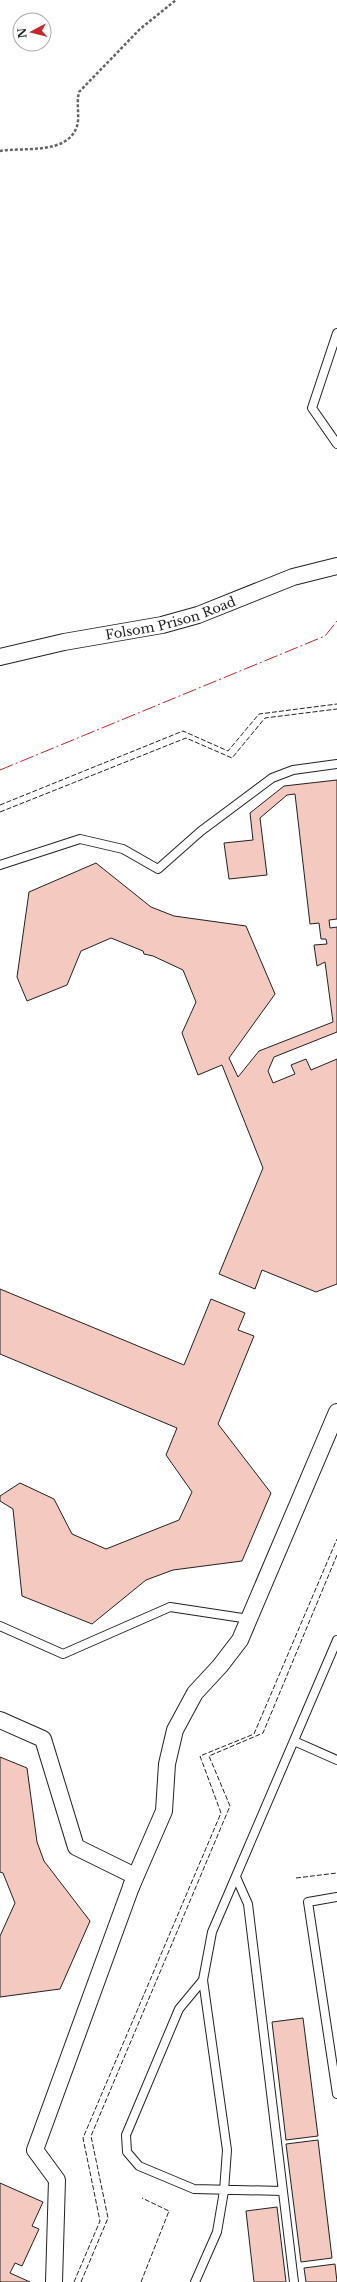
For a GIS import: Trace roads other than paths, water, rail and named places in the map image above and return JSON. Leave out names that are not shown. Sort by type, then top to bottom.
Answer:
[{"type":"street","name":"Folsom Prison Road","points":[[0,657],[64,642],[169,623],[198,615],[293,577],[337,566]]},
{"type":"street","points":[[55,2282],[57,2180],[35,2150],[131,1889],[164,1811],[167,1764],[175,1730],[195,1693],[220,1666],[240,1640],[337,1412]]},
{"type":"street","points":[[0,1720],[43,1739],[76,1847],[135,1876],[131,1889]]},
{"type":"lane","points":[[337,333],[312,408],[337,444]]},
{"type":"lane","points":[[0,865],[80,839],[123,849],[158,869],[201,831],[272,778],[293,770],[337,764]]},
{"type":"lane","points":[[0,1626],[63,1654],[170,1607],[249,1619]]},
{"type":"lane","points":[[195,2282],[217,2232],[224,2191],[226,2150],[203,1980],[212,1932],[337,1640]]},
{"type":"lane","points":[[294,1741],[337,1760]]},
{"type":"lane","points":[[236,1877],[248,1904],[294,2282]]},
{"type":"lane","points":[[337,1897],[308,1902],[337,2094]]},
{"type":"lane","points":[[203,1980],[179,2009],[126,2135],[127,2152],[139,2166],[194,2189],[224,2191],[283,2191]]}]
